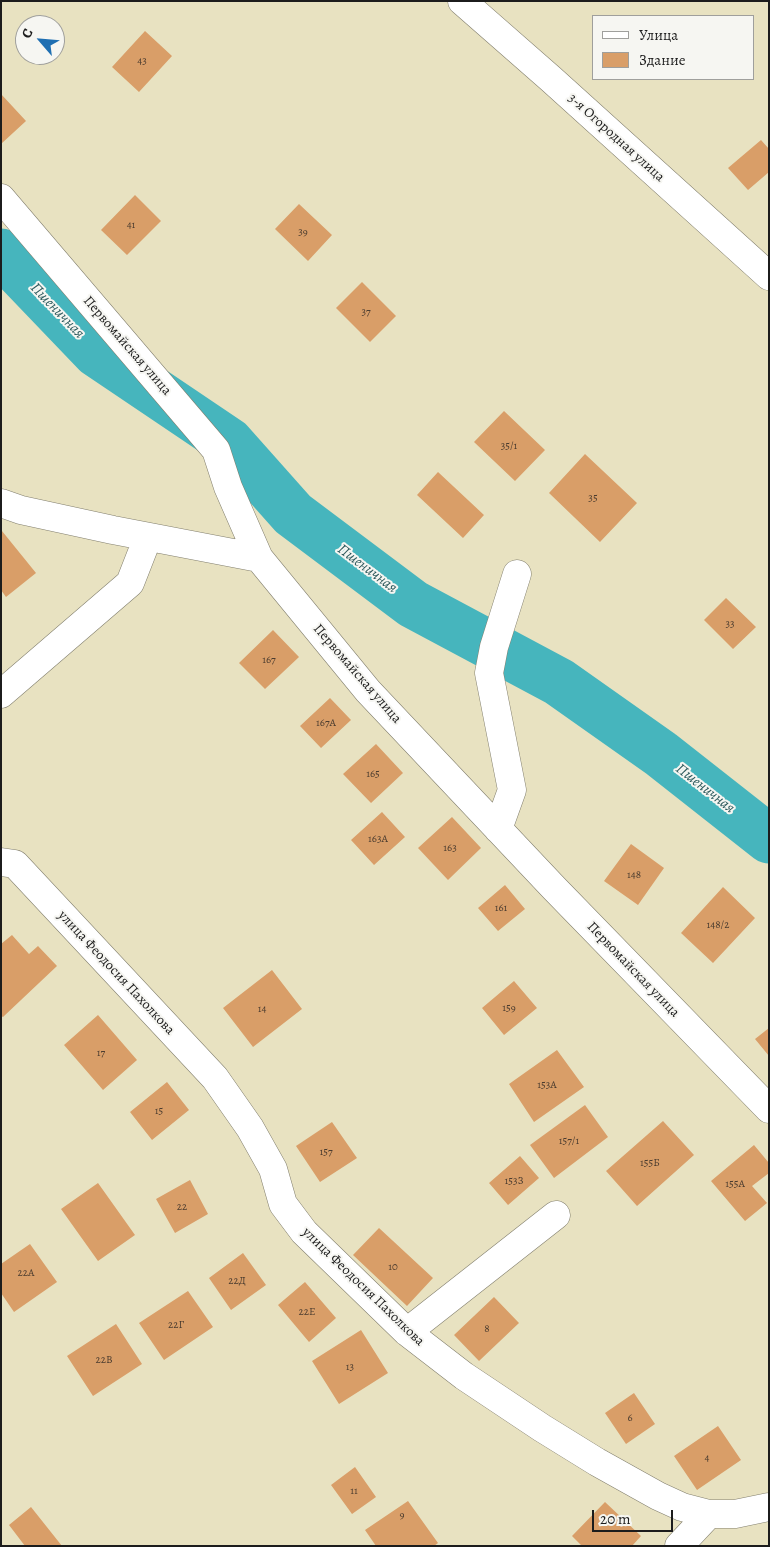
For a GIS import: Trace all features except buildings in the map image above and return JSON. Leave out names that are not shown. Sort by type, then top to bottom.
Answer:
[{"type":"street","name":"3-я Огородная улица","points":[[462,1],[769,276]]},
{"type":"street","name":"Первомайская улица","points":[[1,198],[216,450],[228,487],[259,558],[368,691],[769,1109]]},
{"type":"street","points":[[1,503],[21,510],[259,558]]},
{"type":"street","points":[[1,694],[130,583],[148,537]]},
{"type":"street","points":[[498,828],[512,790],[489,673],[494,647],[517,574]]},
{"type":"street","name":"улица Феодосия Пахолкова","points":[[1,862],[15,864],[215,1078],[250,1128],[273,1169],[283,1204],[293,1218],[337,1266],[407,1332],[464,1376],[597,1462],[682,1507],[709,1514],[735,1514],[769,1508]]},
{"type":"street","points":[[407,1332],[556,1215]]},
{"type":"street","points":[[679,1546],[709,1514]]},
{"type":"waterway","name":"Пшеничная","points":[[1,253],[97,353],[229,442],[293,514],[413,604],[559,682],[661,754],[769,839]]}]
